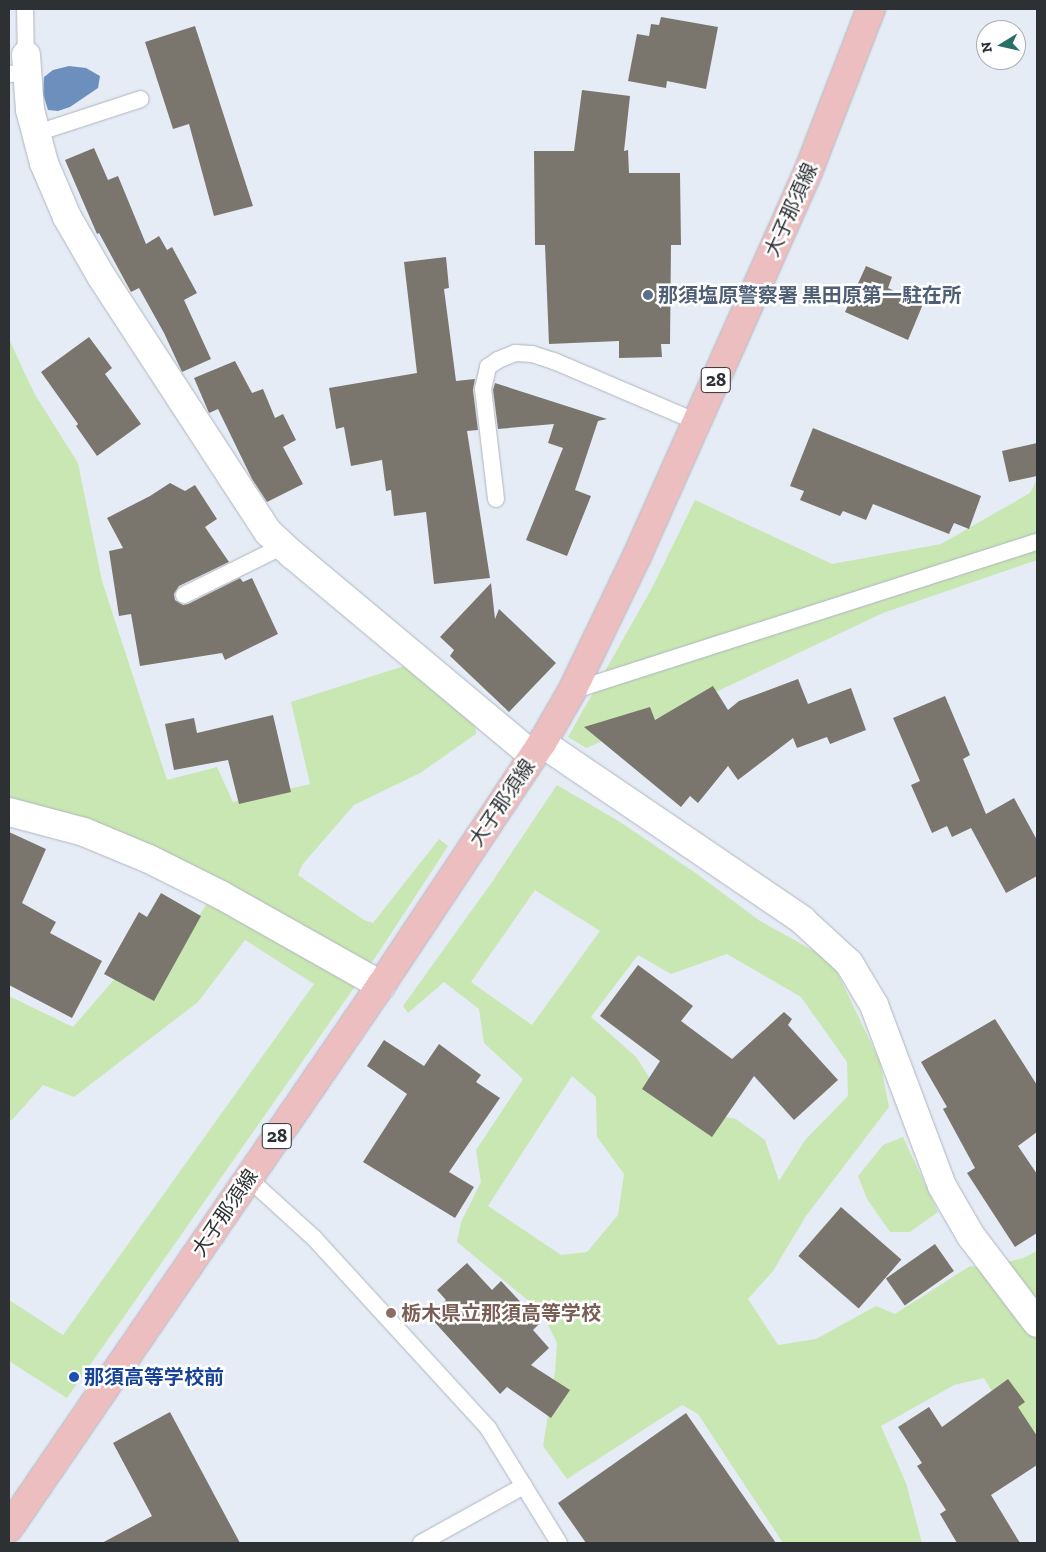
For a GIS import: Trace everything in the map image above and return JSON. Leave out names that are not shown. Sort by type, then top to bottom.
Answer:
[{"type":"main road","name":"大子那須線","points":[[9,1528],[381,985],[537,749],[572,691],[697,422],[808,172],[872,9]]},
{"type":"street","points":[[21,68],[44,163],[67,217],[101,276],[268,532],[537,749],[802,920],[849,963],[874,1005],[942,1186],[971,1236],[1037,1323]]},
{"type":"street","points":[[9,812],[84,832],[149,858],[221,895],[381,985]]},
{"type":"lane","points":[[21,68],[25,9]]},
{"type":"lane","points":[[36,133],[141,99]]},
{"type":"lane","points":[[496,499],[483,389],[488,367],[498,360],[515,354],[532,354],[554,361],[697,422]]},
{"type":"lane","points":[[572,691],[1037,542]]},
{"type":"lane","points":[[184,595],[283,546]]},
{"type":"lane","points":[[248,1178],[314,1238],[488,1428],[559,1543]]},
{"type":"lane","points":[[421,1543],[524,1486]]},
{"type":"green space","points":[[9,339],[34,393],[78,463],[102,581],[167,780],[217,767],[233,802],[310,784],[291,702],[404,666],[475,723],[476,734],[420,773],[354,805],[302,865],[298,875],[364,920],[373,923],[439,839],[448,846],[379,952],[67,1398],[9,1361],[9,1300],[63,1335],[314,984],[245,940],[198,1002],[74,1097],[43,1085],[12,1120],[9,1120],[9,996],[73,1027],[117,976],[166,964],[219,886],[9,823]]},
{"type":"green space","points":[[1037,479],[1037,560],[883,613],[684,707],[586,748],[568,737],[653,586],[695,500],[832,564],[941,544],[1030,493]]},
{"type":"green space","points":[[557,785],[620,822],[697,874],[760,921],[832,961],[880,1062],[889,1107],[806,1216],[773,1271],[748,1299],[778,1345],[816,1339],[876,1306],[895,1314],[970,1266],[984,1268],[1023,1258],[1037,1251],[1037,1468],[984,1378],[954,1385],[881,1426],[906,1483],[922,1543],[783,1543],[698,1414],[682,1405],[567,1479],[543,1446],[555,1372],[557,1343],[541,1311],[457,1242],[461,1222],[481,1182],[476,1150],[523,1079],[484,1043],[479,1009],[444,982],[408,1013],[403,1006],[492,882]],"holes":[[[535,890],[600,931],[532,1025],[471,982]],[[727,954],[801,997],[847,1062],[848,1096],[805,1140],[779,1181],[765,1140],[736,1119],[668,1106],[636,1057],[591,1017],[638,955],[671,974]],[[572,1076],[596,1097],[597,1137],[624,1174],[618,1215],[587,1252],[561,1255],[488,1206]]]},
{"type":"green space","points":[[903,1137],[938,1212],[910,1232],[890,1232],[867,1199],[858,1176],[883,1145]]},
{"type":"water","points":[[69,66],[86,68],[100,76],[98,88],[70,107],[58,111],[48,110],[43,94],[44,77],[53,70]]},
{"type":"building","points":[[661,17],[718,27],[706,89],[667,81],[666,88],[628,81],[637,34],[649,36],[651,24],[659,25]]},
{"type":"building","points":[[195,26],[253,206],[214,216],[189,124],[173,129],[145,42]]},
{"type":"building","points":[[582,90],[630,96],[624,151],[628,150],[629,173],[680,173],[681,245],[671,245],[670,344],[661,344],[662,357],[619,358],[619,341],[549,344],[545,245],[535,245],[534,151],[574,151]]},
{"type":"building","points":[[94,148],[108,180],[118,176],[146,244],[159,236],[167,250],[172,247],[197,293],[184,300],[211,359],[182,372],[164,333],[139,288],[131,292],[99,233],[97,234],[65,160]]},
{"type":"building","points":[[446,257],[449,288],[444,289],[456,381],[475,379],[473,390],[478,430],[467,431],[490,578],[434,584],[426,512],[394,516],[391,490],[386,491],[382,460],[351,466],[344,427],[336,429],[329,388],[417,373],[404,262]]},
{"type":"building","points":[[866,266],[892,277],[888,288],[923,304],[908,340],[845,312]]},
{"type":"building","points":[[89,337],[112,368],[105,374],[141,424],[97,456],[76,426],[78,424],[41,372]]},
{"type":"building","points":[[235,361],[252,393],[263,389],[275,418],[283,414],[296,440],[283,447],[303,484],[267,502],[252,479],[218,409],[209,413],[194,378]]},
{"type":"building","points":[[495,383],[607,419],[598,421],[575,490],[591,496],[567,556],[526,540],[563,448],[548,443],[554,424],[498,429],[493,390]]},
{"type":"building","points":[[813,428],[981,496],[969,529],[954,523],[949,534],[873,504],[866,520],[843,511],[840,516],[800,500],[804,491],[790,486]]},
{"type":"building","points":[[1037,443],[1037,476],[1009,482],[1002,451]]},
{"type":"building","points":[[170,483],[185,491],[195,485],[217,519],[205,527],[229,562],[179,586],[174,594],[175,600],[183,605],[188,604],[240,578],[243,582],[252,578],[278,634],[225,660],[222,653],[140,666],[131,614],[119,616],[109,551],[123,548],[107,518],[150,496]]},
{"type":"building","points":[[491,583],[495,619],[499,609],[556,663],[509,712],[450,656],[454,650],[440,637]]},
{"type":"building","points":[[798,679],[808,704],[851,688],[866,730],[830,744],[827,737],[797,748],[793,738],[738,780],[728,766],[698,803],[690,796],[681,807],[584,727],[650,707],[655,720],[713,686],[728,710],[739,701]]},
{"type":"building","points":[[945,696],[970,755],[963,759],[986,814],[1014,798],[1037,840],[1037,876],[1006,893],[971,828],[952,837],[947,826],[932,833],[911,785],[920,781],[893,718]]},
{"type":"building","points":[[273,715],[291,792],[239,804],[228,760],[174,770],[165,724],[194,718],[197,733]]},
{"type":"building","points":[[9,832],[46,849],[22,903],[56,922],[50,933],[102,961],[72,1018],[9,985]]},
{"type":"building","points":[[161,893],[201,916],[154,1001],[104,974],[139,912],[147,917]]},
{"type":"building","points":[[638,965],[693,1006],[681,1021],[732,1059],[784,1012],[792,1019],[788,1025],[838,1080],[794,1120],[754,1076],[712,1137],[642,1089],[660,1061],[600,1016]]},
{"type":"building","points":[[995,1019],[1037,1085],[1037,1132],[1018,1146],[1037,1174],[1037,1233],[1015,1247],[967,1173],[975,1168],[943,1109],[947,1107],[921,1062]]},
{"type":"building","points":[[384,1040],[424,1066],[439,1044],[481,1075],[476,1082],[500,1098],[449,1172],[474,1187],[455,1218],[363,1162],[407,1094],[367,1066]]},
{"type":"building","points":[[841,1207],[901,1259],[859,1309],[798,1256]]},
{"type":"building","points":[[935,1244],[954,1271],[905,1305],[886,1278]]},
{"type":"building","points":[[467,1263],[492,1290],[501,1281],[540,1323],[533,1330],[549,1348],[531,1365],[570,1390],[551,1418],[507,1387],[500,1394],[429,1316],[446,1300],[437,1290]]},
{"type":"building","points":[[1008,1379],[1025,1402],[1018,1407],[1037,1436],[1037,1465],[991,1495],[1020,1543],[957,1543],[940,1514],[946,1510],[917,1466],[922,1463],[898,1427],[929,1407],[942,1427]]},
{"type":"building","points":[[170,1412],[240,1543],[102,1543],[152,1516],[113,1443]]},
{"type":"building","points":[[686,1413],[776,1543],[586,1543],[558,1503]]},
{"type":"place","name":"那須塩原警察署 黒田原第一駐在所","points":[[648,295]]},
{"type":"place","name":"栃木県立那須高等学校","points":[[391,1313]]},
{"type":"place","name":"那須高等学校前","points":[[74,1377]]}]
